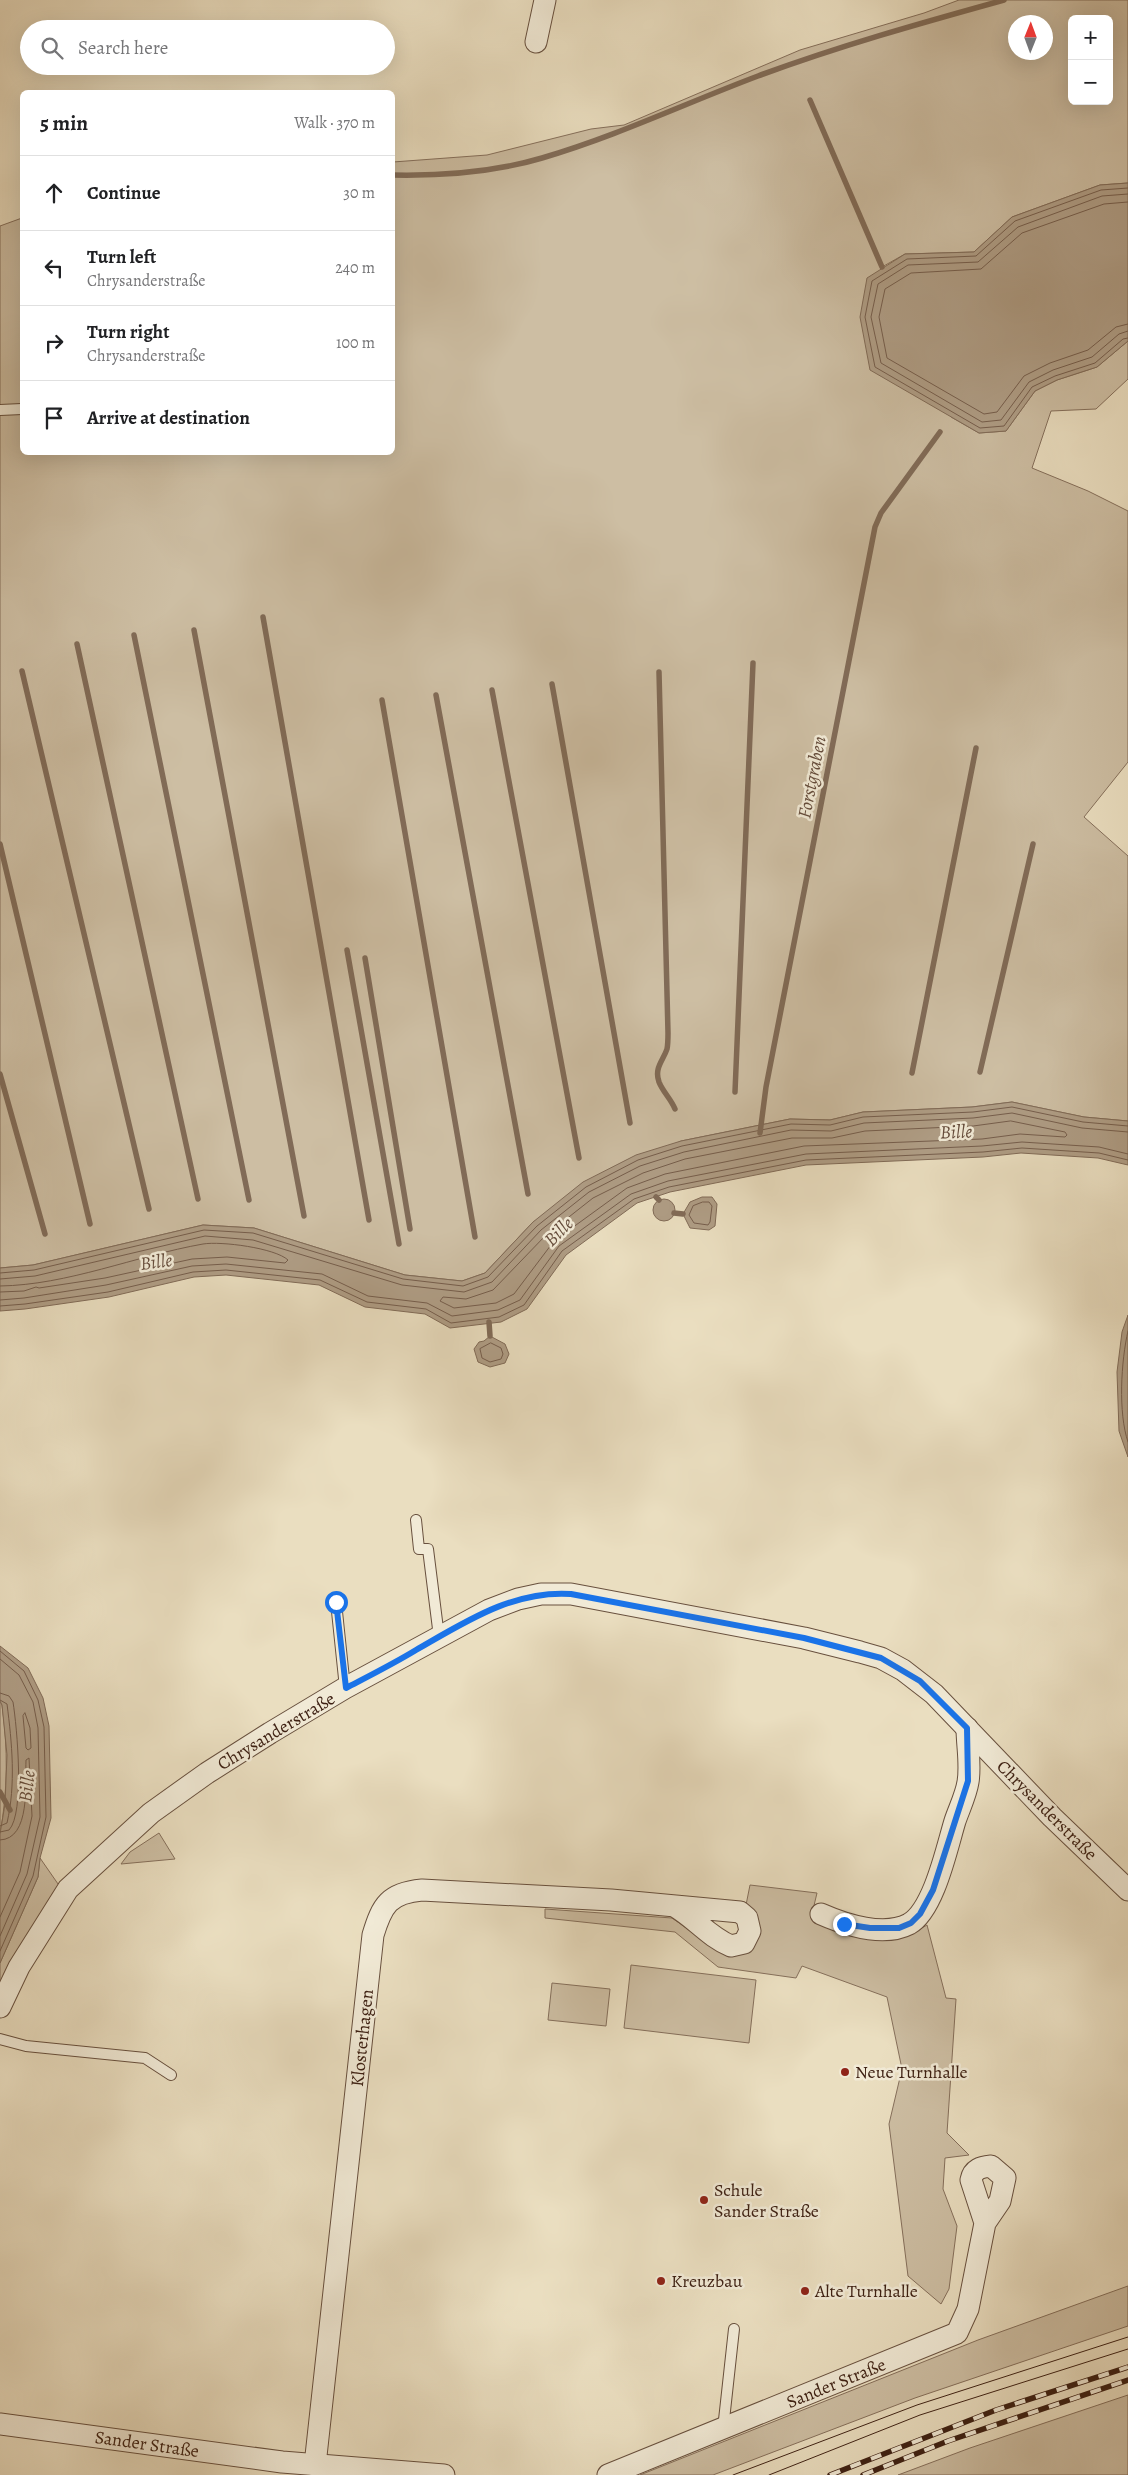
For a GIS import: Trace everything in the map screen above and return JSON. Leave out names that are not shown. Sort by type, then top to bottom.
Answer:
[{"type":"street","points":[[536,42],[545,0]]},
{"type":"street","name":"Chrysanderstraße","points":[[0,2007],[15,1974],[68,1888],[151,1813],[207,1773],[346,1688],[489,1610],[518,1599],[542,1594],[571,1594],[804,1638],[881,1658],[920,1681],[1052,1817],[1128,1890]]},
{"type":"street","name":"Chrysanderstraße","points":[[821,1914],[844,1924],[899,1928],[911,1923],[920,1914],[933,1890],[968,1781],[967,1728]]},
{"type":"street","name":"Klosterhagen","points":[[314,2465],[373,1935],[380,1913],[390,1900],[406,1892],[422,1890],[611,1900],[674,1906]]},
{"type":"street","name":"Sander Straße","points":[[608,2475],[723,2430],[957,2333],[968,2309],[985,2223]]},
{"type":"street","name":"Sander Straße","points":[[0,2424],[314,2465],[444,2475]]},
{"type":"lane","points":[[0,410],[20,409]]},
{"type":"lane","points":[[416,1520],[419,1549],[428,1549],[440,1637]]},
{"type":"lane","points":[[336,1602],[346,1688]]},
{"type":"lane","points":[[0,2039],[26,2046],[145,2058],[171,2075]]},
{"type":"lane","points":[[723,2430],[734,2329]]},
{"type":"shaded area","points":[[959,0],[1128,0],[1128,183],[1100,185],[1012,217],[974,252],[905,254],[882,267],[951,417],[979,433],[1006,431],[1035,391],[1057,380],[1097,367],[1128,341],[1128,379],[1096,409],[1051,411],[1032,468],[1088,491],[1128,511],[1128,762],[1084,817],[1128,856],[1128,1121],[1084,1117],[1012,1102],[972,1107],[863,1112],[830,1120],[790,1119],[681,1141],[533,1222],[485,1273],[462,1281],[405,1275],[254,1228],[203,1225],[33,1265],[0,1268],[0,226],[20,219],[20,455],[395,455],[395,162],[487,155],[591,129],[624,125],[800,50],[924,13]]},
{"type":"shaded area","points":[[0,1701],[4,1721],[6,1770],[5,1801],[0,1834]]},
{"type":"shaded area","points":[[159,1833],[175,1859],[121,1864],[130,1852]]},
{"type":"shaded area","points":[[40,1858],[65,1894],[0,2007],[0,1963],[38,1877]]},
{"type":"shaded area","points":[[750,1885],[817,1893],[811,1918],[841,1932],[915,1932],[927,1925],[946,1998],[956,1999],[947,2133],[969,2155],[945,2158],[943,2189],[957,2226],[949,2289],[941,2304],[908,2276],[889,2124],[902,2069],[887,1997],[802,1966],[796,1978],[718,1967],[675,1932],[545,1918],[545,1909],[672,1918],[709,1944],[746,1953],[756,1941],[759,1929],[756,1917],[746,1905]]},
{"type":"shaded area","points":[[631,1965],[756,1980],[749,2043],[624,2028]]},
{"type":"shaded area","points":[[552,1983],[610,1989],[606,2026],[548,2020]]},
{"type":"shaded area","points":[[1128,2286],[1128,2326],[915,2398],[713,2475],[640,2475],[978,2340]]},
{"type":"shaded area","points":[[1128,2395],[1128,2475],[898,2475],[970,2448]]},
{"type":"water","points":[[1128,183],[1128,341],[1097,367],[1057,380],[1035,391],[1006,431],[979,433],[870,370],[860,317],[867,278],[905,254],[974,252],[1012,217],[1100,185]]},
{"type":"water","name":"Bille","points":[[1012,1102],[1084,1117],[1128,1121],[1128,1165],[1098,1158],[1021,1153],[983,1157],[806,1165],[670,1192],[637,1203],[566,1255],[527,1309],[501,1322],[450,1328],[425,1314],[365,1307],[319,1285],[226,1275],[194,1277],[109,1297],[0,1311],[0,1268],[33,1265],[203,1225],[254,1228],[405,1275],[462,1281],[485,1273],[533,1222],[583,1182],[636,1155],[681,1141],[790,1119],[830,1120],[863,1112],[972,1107]]},
{"type":"water","points":[[702,1197],[712,1197],[717,1204],[715,1226],[709,1230],[690,1228],[683,1214],[690,1202]]},
{"type":"water","points":[[664,1199],[672,1202],[675,1210],[672,1218],[664,1221],[656,1218],[653,1210],[656,1202]]},
{"type":"water","points":[[1128,1315],[1128,1457],[1119,1431],[1117,1372],[1122,1332]]},
{"type":"water","points":[[490,1336],[505,1344],[509,1354],[505,1363],[490,1367],[478,1362],[474,1349],[479,1342],[484,1341]]},
{"type":"water","name":"Bille","points":[[0,1646],[28,1668],[43,1698],[49,1726],[51,1818],[40,1858],[38,1877],[0,1963],[0,1834],[5,1804],[7,1755],[0,1701]]},
{"type":"waterway","points":[[395,175],[430,175],[487,170],[542,158],[624,130],[788,65],[880,35],[1004,0]]},
{"type":"waterway","points":[[810,100],[882,267]]},
{"type":"waterway","name":"Forstgraben","points":[[760,1133],[766,1087],[875,527],[881,513],[940,432]]},
{"type":"waterway","points":[[263,617],[369,1220]]},
{"type":"waterway","points":[[194,630],[304,1216]]},
{"type":"waterway","points":[[134,635],[249,1200]]},
{"type":"waterway","points":[[77,644],[198,1199]]},
{"type":"waterway","points":[[735,1092],[753,663]]},
{"type":"waterway","points":[[22,671],[149,1209]]},
{"type":"waterway","points":[[659,672],[668,1035],[667,1049],[660,1065],[658,1077],[661,1086],[675,1109]]},
{"type":"waterway","points":[[552,684],[630,1123]]},
{"type":"waterway","points":[[492,690],[579,1158]]},
{"type":"waterway","points":[[436,695],[528,1194]]},
{"type":"waterway","points":[[382,700],[475,1237]]},
{"type":"waterway","points":[[912,1073],[976,748]]},
{"type":"waterway","points":[[0,844],[90,1224]]},
{"type":"waterway","points":[[980,1072],[1033,844]]},
{"type":"waterway","points":[[347,950],[399,1244]]},
{"type":"waterway","points":[[365,958],[410,1229]]},
{"type":"waterway","points":[[0,1074],[45,1234]]},
{"type":"waterway","points":[[656,1197],[659,1200]]},
{"type":"waterway","points":[[674,1213],[683,1214]]},
{"type":"waterway","points":[[489,1322],[490,1336]]},
{"type":"waterway","name":"Bille","points":[[0,1792],[10,1810]]},
{"type":"tram line","points":[[733,2475],[917,2405],[1128,2337]]},
{"type":"tram line","points":[[769,2475],[920,2415],[1128,2349]]},
{"type":"railway","points":[[830,2475],[996,2410],[1128,2367]]},
{"type":"railway","points":[[863,2475],[948,2441],[1128,2380]]},
{"type":"place","name":"Neue Turnhalle","points":[[845,2072]]},
{"type":"place","name":"Schule Sander Straße","points":[[704,2200]]},
{"type":"place","name":"Kreuzbau","points":[[661,2281]]},
{"type":"place","name":"Alte Turnhalle","points":[[805,2291]]},
{"type":"route","points":[[336,1602],[342,1668],[346,1688],[489,1610],[518,1599],[556,1593],[571,1594],[804,1638],[881,1658],[920,1681],[967,1728],[968,1781],[933,1890],[920,1914],[911,1923],[899,1928],[870,1928],[844,1924]]}]
